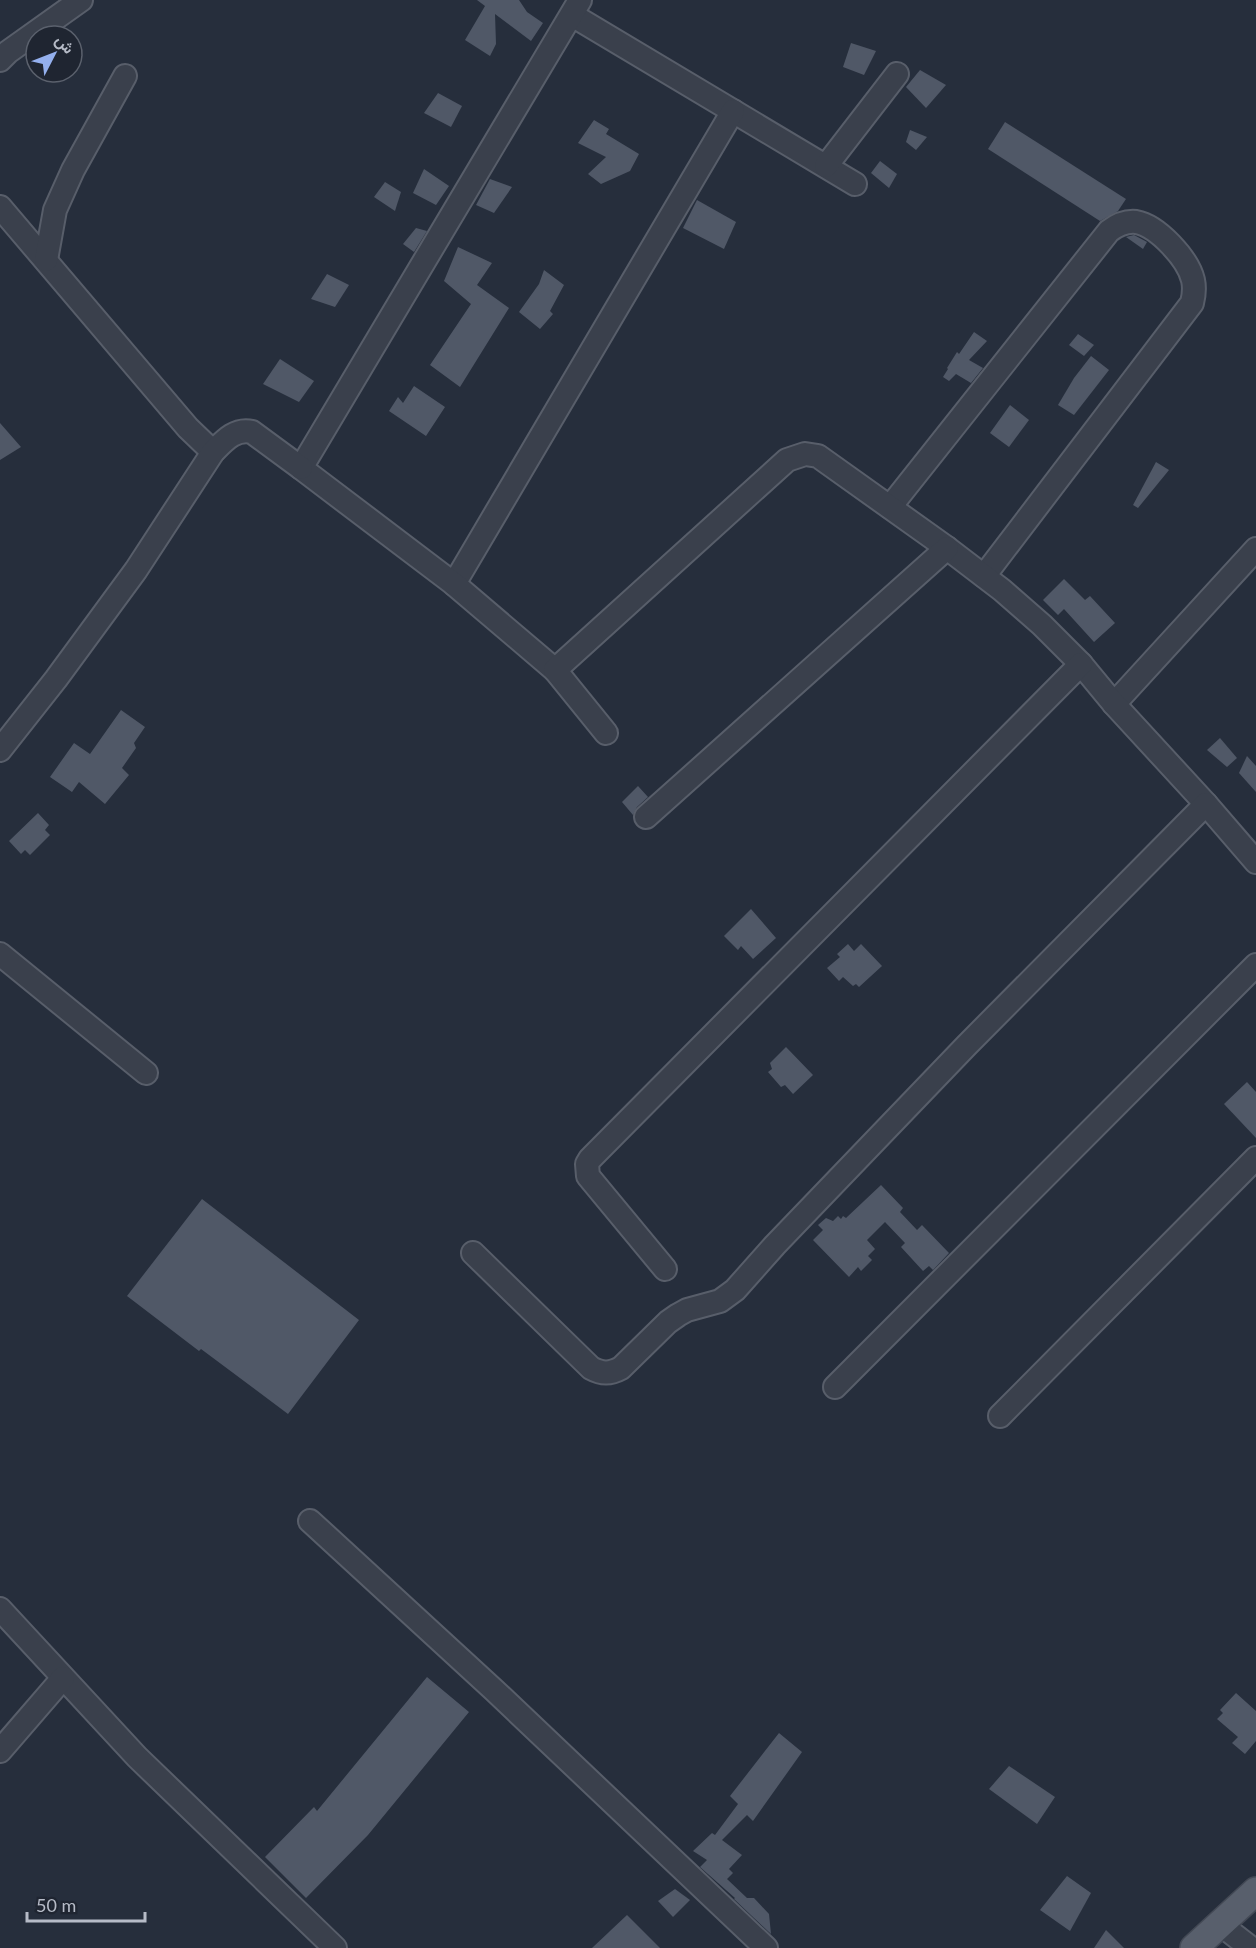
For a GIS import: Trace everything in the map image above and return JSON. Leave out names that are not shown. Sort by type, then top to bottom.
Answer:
[{"type":"main road","points":[[1194,1948],[1256,1891]]},
{"type":"street","points":[[0,60],[81,0]]},
{"type":"street","points":[[301,468],[576,8],[732,111],[855,184]]},
{"type":"street","points":[[826,166],[897,74]]},
{"type":"street","points":[[46,260],[55,210],[73,170],[125,76]]},
{"type":"street","points":[[454,584],[732,111]]},
{"type":"street","points":[[0,207],[188,428],[213,452]]},
{"type":"street","points":[[890,507],[1109,231],[1128,223],[1137,222],[1152,230],[1175,249],[1189,268],[1195,287],[1192,303],[984,576]]},
{"type":"street","points":[[0,750],[56,679],[136,570],[213,452],[235,433],[245,430],[252,432],[301,468],[454,584],[555,670],[606,732]]},
{"type":"street","points":[[555,670],[787,460],[805,454],[818,456],[947,548],[1042,625],[1081,664],[1114,704],[1206,804],[1252,848]]},
{"type":"street","points":[[646,817],[947,548]]},
{"type":"street","points":[[1114,704],[1256,549]]},
{"type":"street","points":[[666,1269],[588,1176],[586,1164],[1081,664]]},
{"type":"street","points":[[473,1253],[591,1368],[605,1373],[621,1368],[668,1322],[687,1310],[720,1301],[735,1290],[775,1245],[967,1045],[1206,804]]},
{"type":"street","points":[[0,954],[146,1072]]},
{"type":"street","points":[[835,1387],[1256,966]]},
{"type":"street","points":[[1000,1416],[1256,1158]]},
{"type":"street","points":[[310,1521],[494,1690],[766,1948]]},
{"type":"street","points":[[0,1609],[137,1757],[335,1948]]},
{"type":"street","points":[[0,1751],[63,1678]]},
{"type":"street","points":[[1220,1924],[1251,1948]]},
{"type":"building","points":[[477,0],[519,0],[527,12],[543,23],[531,41],[495,14],[496,44],[490,56],[465,40],[485,6]]},
{"type":"building","points":[[851,43],[876,51],[864,75],[843,67]]},
{"type":"building","points":[[920,70],[946,85],[926,108],[906,87]]},
{"type":"building","points":[[438,93],[462,106],[451,127],[424,113]]},
{"type":"building","points":[[594,120],[609,129],[606,134],[639,154],[630,171],[601,184],[588,174],[606,157],[578,143]]},
{"type":"building","points":[[1005,122],[1126,199],[1118,211],[1100,221],[988,149]]},
{"type":"building","points":[[910,130],[927,137],[916,150],[906,142]]},
{"type":"building","points":[[880,161],[897,174],[889,188],[871,173]]},
{"type":"building","points":[[424,169],[449,186],[436,205],[413,193]]},
{"type":"building","points":[[490,179],[512,187],[494,213],[476,205]]},
{"type":"building","points":[[385,182],[401,192],[395,211],[374,197]]},
{"type":"building","points":[[697,200],[736,222],[724,249],[683,228]]},
{"type":"building","points":[[416,228],[427,231],[414,252],[403,244]]},
{"type":"building","points":[[1134,235],[1147,242],[1143,249],[1126,237]]},
{"type":"building","points":[[458,247],[492,263],[477,285],[509,308],[460,387],[430,365],[471,304],[444,281]]},
{"type":"building","points":[[544,270],[564,285],[550,311],[553,314],[540,329],[519,312],[539,284]]},
{"type":"building","points":[[327,274],[349,285],[335,307],[311,299]]},
{"type":"building","points":[[974,332],[987,341],[969,360],[983,368],[971,383],[956,374],[949,381],[943,377],[947,368]]},
{"type":"building","points":[[1078,334],[1094,345],[1084,356],[1069,345]]},
{"type":"building","points":[[1091,356],[1109,370],[1074,415],[1058,405],[1074,378]]},
{"type":"building","points":[[280,359],[314,381],[299,402],[263,384]]},
{"type":"building","points":[[414,386],[445,407],[426,436],[389,411],[398,397],[403,403]]},
{"type":"building","points":[[1010,405],[1029,420],[1009,447],[990,433]]},
{"type":"building","points":[[0,423],[21,447],[0,460]]},
{"type":"building","points":[[1156,462],[1169,470],[1138,508],[1133,505]]},
{"type":"building","points":[[1064,579],[1085,600],[1090,596],[1115,623],[1094,642],[1064,609],[1058,615],[1043,600]]},
{"type":"building","points":[[121,710],[145,727],[134,743],[136,748],[122,768],[129,775],[105,804],[79,782],[72,792],[50,777],[74,743],[90,754]]},
{"type":"building","points":[[1220,738],[1237,758],[1227,767],[1207,750]]},
{"type":"building","points":[[1247,756],[1256,766],[1256,792],[1239,773]]},
{"type":"building","points":[[638,786],[648,797],[637,807],[633,815],[622,802]]},
{"type":"building","points":[[38,813],[49,825],[45,830],[50,835],[30,855],[25,850],[21,854],[9,841]]},
{"type":"building","points":[[751,909],[776,938],[753,959],[741,946],[738,950],[724,936]]},
{"type":"building","points":[[848,944],[854,951],[861,944],[882,966],[859,987],[856,984],[853,986],[843,977],[839,981],[827,968],[840,957],[837,954]]},
{"type":"building","points":[[786,1047],[813,1075],[793,1094],[785,1085],[781,1087],[768,1072],[772,1069],[770,1063]]},
{"type":"building","points":[[1247,1082],[1256,1092],[1256,1138],[1224,1104]]},
{"type":"building","points":[[881,1185],[903,1208],[900,1212],[917,1230],[922,1225],[949,1253],[933,1270],[929,1266],[923,1271],[901,1247],[905,1243],[885,1222],[867,1240],[875,1249],[868,1256],[872,1260],[861,1271],[858,1267],[849,1277],[813,1240],[823,1230],[818,1225],[826,1218],[833,1221],[838,1216],[841,1219],[843,1216],[846,1218]]},
{"type":"building","points":[[202,1199],[359,1320],[288,1414],[127,1296]]},
{"type":"building","points":[[427,1677],[469,1712],[368,1835],[306,1898],[265,1857],[314,1807],[317,1811]]},
{"type":"building","points":[[1236,1693],[1256,1711],[1256,1741],[1245,1754],[1232,1743],[1238,1737],[1217,1719],[1223,1713],[1220,1710]]},
{"type":"building","points":[[779,1733],[802,1752],[753,1821],[747,1815],[722,1840],[742,1855],[729,1869],[733,1873],[727,1879],[747,1898],[754,1898],[769,1914],[771,1934],[700,1867],[707,1860],[693,1851],[712,1833],[715,1835],[738,1804],[730,1796]]},
{"type":"building","points":[[1009,1766],[1055,1797],[1037,1824],[989,1789]]},
{"type":"building","points":[[1067,1876],[1091,1893],[1070,1931],[1040,1910]]},
{"type":"building","points":[[675,1889],[690,1900],[673,1917],[658,1901]]},
{"type":"building","points":[[627,1915],[660,1948],[592,1948]]},
{"type":"building","points":[[1106,1930],[1124,1948],[1094,1948]]}]
